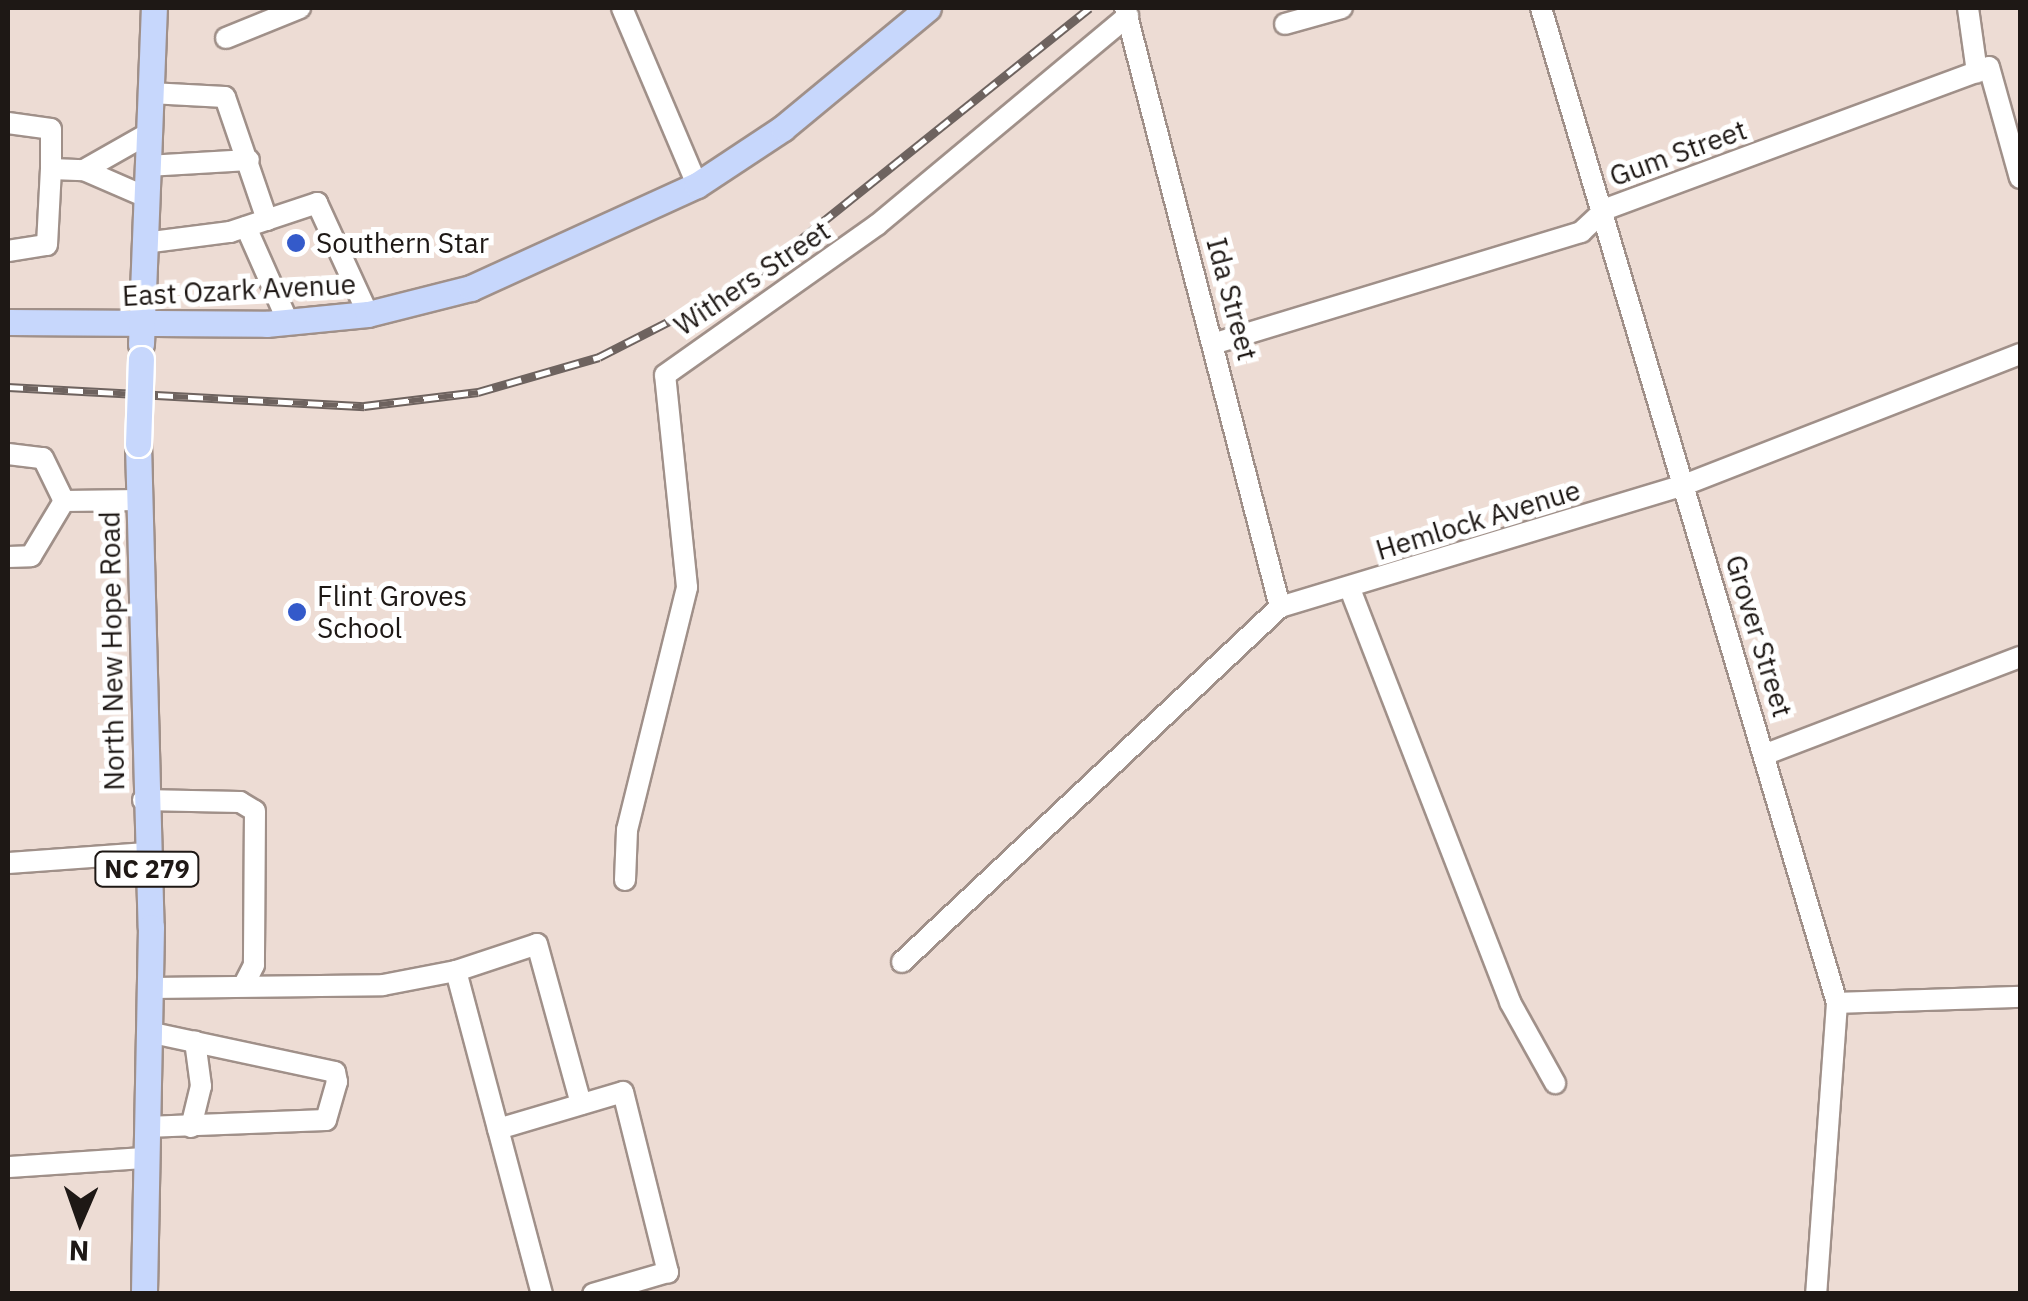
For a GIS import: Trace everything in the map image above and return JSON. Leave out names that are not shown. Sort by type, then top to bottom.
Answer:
[{"type":"main road","name":"North New Hope Road","points":[[144,1294],[144,1158],[151,988],[138,444],[154,8]]},
{"type":"main road","name":"East Ozark Avenue","points":[[8,322],[141,328],[288,322],[368,314],[506,274],[697,185],[815,103],[928,8]]},
{"type":"street","points":[[226,38],[300,8]]},
{"type":"street","points":[[622,8],[697,185]]},
{"type":"street","points":[[1285,24],[1342,8]]},
{"type":"street","name":"Grover Street","points":[[1541,8],[1606,208],[1836,1004],[1816,1294]]},
{"type":"street","points":[[1968,8],[1983,70],[2020,178]]},
{"type":"street","name":"Ida Street","points":[[1126,12],[1216,342],[1280,607]]},
{"type":"street","name":"Withers Street","points":[[625,880],[626,830],[687,587],[665,375],[877,225],[1126,12]]},
{"type":"street","name":"Gum Street","points":[[1216,342],[1581,232],[1606,208],[1983,70]]},
{"type":"street","points":[[150,93],[225,97],[268,220]]},
{"type":"street","points":[[8,123],[51,130],[47,245],[8,250]]},
{"type":"street","points":[[84,170],[149,133]]},
{"type":"street","points":[[147,166],[249,160]]},
{"type":"street","points":[[51,169],[84,170],[146,197]]},
{"type":"street","points":[[144,242],[246,227],[326,207],[368,314]]},
{"type":"street","points":[[246,227],[288,322]]},
{"type":"street","name":"Hemlock Avenue","points":[[902,962],[1280,607],[1684,486],[2020,354]]},
{"type":"street","points":[[8,454],[43,458],[64,502]]},
{"type":"street","points":[[64,502],[140,500]]},
{"type":"street","points":[[8,557],[31,556],[64,502]]},
{"type":"street","points":[[1350,589],[1510,1002],[1555,1083]]},
{"type":"street","points":[[1766,754],[2020,657]]},
{"type":"street","points":[[144,800],[240,802],[256,811],[254,965],[244,985]]},
{"type":"street","points":[[8,862],[146,853]]},
{"type":"street","points":[[151,988],[383,985],[456,971],[537,944],[580,1104]]},
{"type":"street","points":[[456,971],[542,1294]]},
{"type":"street","points":[[1836,1004],[2020,998]]},
{"type":"street","points":[[146,1127],[326,1120],[337,1082],[335,1072],[150,1032]]},
{"type":"street","points":[[191,1126],[201,1086],[194,1042]]},
{"type":"street","points":[[498,1129],[623,1092],[668,1272],[592,1294]]},
{"type":"street","points":[[8,1168],[144,1158]]},
{"type":"railway","points":[[8,387],[364,406],[478,392],[599,357],[750,280],[1090,8]]},
{"type":"place","name":"Southern Star","points":[[296,243]]},
{"type":"place","name":"Flint Groves School","points":[[297,612]]}]
